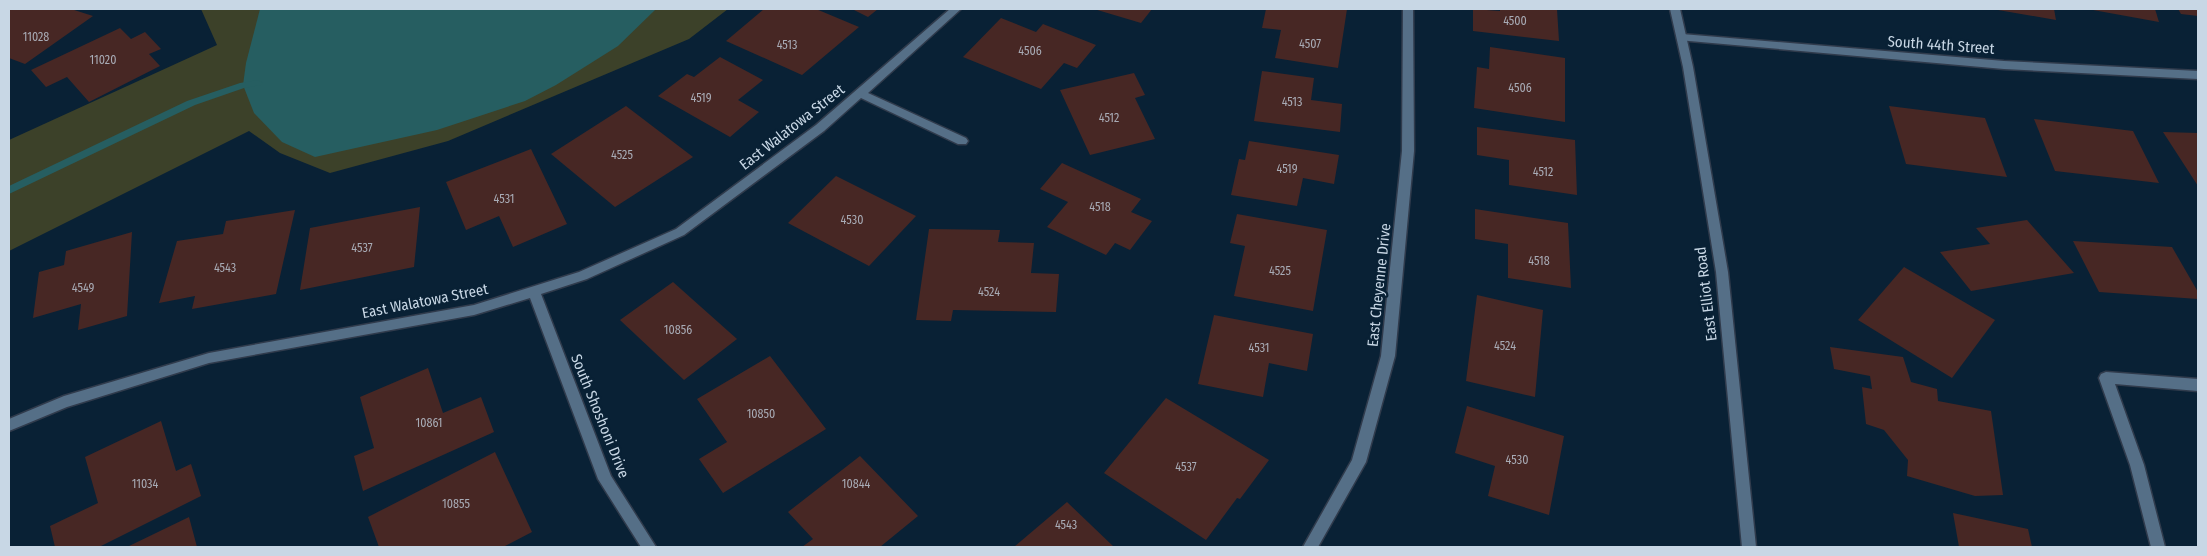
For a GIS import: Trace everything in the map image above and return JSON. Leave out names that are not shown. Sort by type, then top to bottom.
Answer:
[{"type":"street","name":"East Walatowa Street","points":[[9,424],[64,402],[209,358],[474,310],[583,276],[680,232],[820,128],[956,9]]},
{"type":"street","name":"East Cheyenne Drive","points":[[1310,547],[1359,462],[1388,356],[1408,151],[1408,9]]},
{"type":"street","name":"East Elliot Road","points":[[1675,9],[1682,38],[1722,272],[1749,547]]},
{"type":"street","name":"South 44th Street","points":[[1682,38],[1914,59],[2095,72],[2198,75]]},
{"type":"street","name":"East Walatowa Street","points":[[861,94],[962,141]]},
{"type":"street","name":"South Shoshoni Drive","points":[[534,292],[605,479],[648,547]]},
{"type":"street","points":[[2158,547],[2137,465],[2106,378],[2198,385]]},
{"type":"shaded area","points":[[201,9],[728,9],[689,39],[448,141],[330,173],[280,153],[249,131],[9,251],[9,140],[217,45]]},
{"type":"shaded area","points":[[260,9],[656,9],[618,46],[556,85],[525,101],[437,130],[315,157],[282,142],[254,113],[243,85],[246,63]]},
{"type":"building","points":[[10,9],[71,9],[93,16],[25,64],[9,58]]},
{"type":"building","points":[[764,9],[816,9],[859,27],[802,75],[726,41]]},
{"type":"building","points":[[852,9],[878,9],[868,17]]},
{"type":"building","points":[[1094,9],[1152,9],[1141,23]]},
{"type":"building","points":[[1266,9],[1347,9],[1338,68],[1275,58],[1281,30],[1262,28]]},
{"type":"building","points":[[1473,9],[1500,11],[1500,9],[1557,9],[1559,41],[1473,31]]},
{"type":"building","points":[[2054,9],[2056,20],[1998,10]]},
{"type":"building","points":[[2155,9],[2159,22],[2093,10]]},
{"type":"building","points":[[2178,9],[2198,9],[2198,16],[2181,14]]},
{"type":"building","points":[[1001,18],[1036,32],[1043,24],[1096,45],[1077,68],[1064,63],[1041,89],[963,57]]},
{"type":"building","points":[[120,28],[131,39],[145,32],[161,49],[149,54],[160,66],[89,102],[67,77],[46,87],[31,70]]},
{"type":"building","points":[[1490,47],[1565,58],[1565,122],[1474,108],[1477,67],[1489,69]]},
{"type":"building","points":[[720,57],[763,80],[738,100],[759,112],[730,137],[658,96],[687,74],[694,77]]},
{"type":"building","points":[[1262,71],[1314,78],[1311,100],[1342,104],[1340,132],[1254,121]]},
{"type":"building","points":[[1134,73],[1145,95],[1135,98],[1155,139],[1090,155],[1060,90]]},
{"type":"building","points":[[626,106],[693,157],[615,207],[551,154]]},
{"type":"building","points":[[1889,106],[1985,118],[2007,177],[1906,164]]},
{"type":"building","points":[[2034,119],[2133,131],[2159,183],[2055,171]]},
{"type":"building","points":[[1477,127],[1575,140],[1577,195],[1509,185],[1509,160],[1477,155]]},
{"type":"building","points":[[2163,132],[2198,133],[2198,186]]},
{"type":"building","points":[[1249,141],[1339,155],[1334,184],[1303,178],[1297,206],[1231,195],[1239,159],[1245,160]]},
{"type":"building","points":[[531,149],[567,224],[513,247],[499,216],[466,230],[446,182]]},
{"type":"building","points":[[1062,163],[1141,199],[1131,212],[1152,221],[1130,250],[1115,243],[1106,255],[1047,227],[1068,202],[1040,189]]},
{"type":"building","points":[[836,176],[916,216],[869,266],[788,223]]},
{"type":"building","points":[[420,207],[414,267],[300,290],[310,228]]},
{"type":"building","points":[[1475,209],[1568,223],[1571,288],[1508,278],[1508,244],[1475,239]]},
{"type":"building","points":[[295,210],[276,294],[192,309],[195,296],[159,303],[177,241],[223,234],[226,221]]},
{"type":"building","points":[[1237,214],[1327,230],[1313,311],[1234,296],[1245,246],[1230,243]]},
{"type":"building","points":[[2027,220],[2074,273],[1971,291],[1940,252],[1990,244],[1976,228]]},
{"type":"building","points":[[929,229],[1000,230],[998,242],[1034,243],[1031,273],[1059,274],[1056,312],[953,310],[951,321],[916,320]]},
{"type":"building","points":[[132,232],[127,316],[78,330],[81,304],[33,318],[39,272],[64,265],[66,251]]},
{"type":"building","points":[[2073,241],[2172,247],[2198,292],[2198,299],[2099,292]]},
{"type":"building","points":[[1904,267],[1995,320],[1952,378],[1858,320]]},
{"type":"building","points":[[673,282],[737,339],[684,380],[620,320]]},
{"type":"building","points":[[1477,295],[1543,310],[1535,397],[1466,381]]},
{"type":"building","points":[[1214,315],[1313,334],[1307,371],[1269,363],[1263,397],[1198,384]]},
{"type":"building","points":[[1830,347],[1903,357],[1911,382],[1937,389],[1938,401],[1991,411],[2003,495],[1975,496],[1907,476],[1908,460],[1884,430],[1866,424],[1862,387],[1872,389],[1870,376],[1834,369]]},
{"type":"building","points":[[770,356],[826,429],[723,493],[699,459],[727,442],[697,399]]},
{"type":"building","points":[[428,368],[443,413],[481,397],[494,432],[363,491],[354,456],[374,448],[360,397]]},
{"type":"building","points":[[1166,398],[1269,460],[1240,499],[1237,498],[1206,540],[1104,473]]},
{"type":"building","points":[[1467,406],[1564,436],[1549,515],[1488,496],[1495,466],[1455,453]]},
{"type":"building","points":[[161,421],[176,471],[191,464],[201,496],[99,547],[55,547],[50,526],[98,503],[85,457]]},
{"type":"building","points":[[495,452],[532,532],[503,547],[379,547],[368,517]]},
{"type":"building","points":[[860,456],[918,516],[880,547],[802,547],[813,539],[788,512]]},
{"type":"building","points":[[1067,502],[1114,547],[1014,547]]},
{"type":"building","points":[[1953,513],[2028,529],[2032,547],[1959,547]]},
{"type":"building","points":[[189,517],[197,547],[127,547]]},
{"type":"waterway","points":[[9,190],[191,103],[243,85],[258,83]]}]
